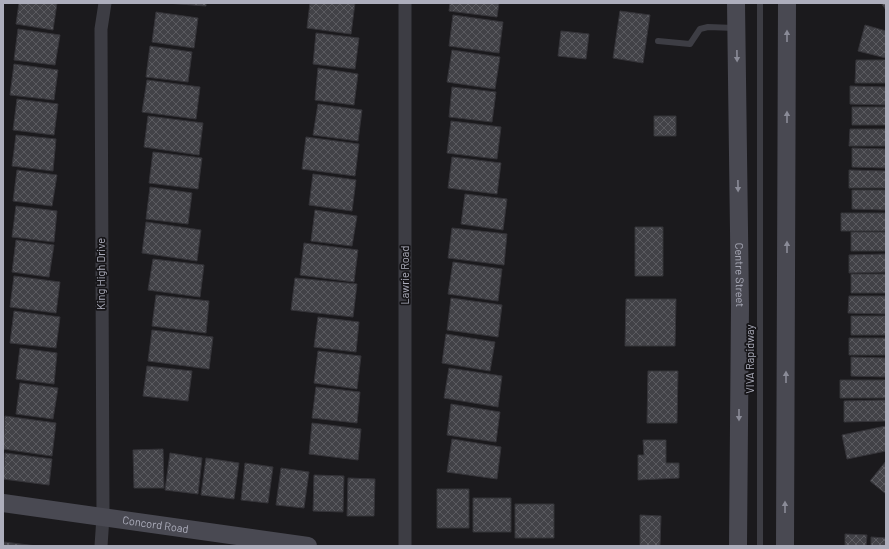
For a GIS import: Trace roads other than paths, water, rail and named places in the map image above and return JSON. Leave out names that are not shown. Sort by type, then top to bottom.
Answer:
[{"type":"main road","name":"Centre Street","points":[[736,3],[740,306],[738,546]]},
{"type":"main road","points":[[785,546],[788,3]]},
{"type":"main road","name":"Concord Road","points":[[3,503],[308,546]]},
{"type":"street","name":"King High Drive","points":[[101,546],[103,517],[100,29],[105,3]]},
{"type":"street","name":"Lawrie Road","points":[[405,3],[405,546]]},
{"type":"lane","name":"VIVA Rapidway","points":[[760,3],[760,546]]},
{"type":"lane","points":[[658,42],[690,44],[700,29],[708,27],[736,28]]}]
